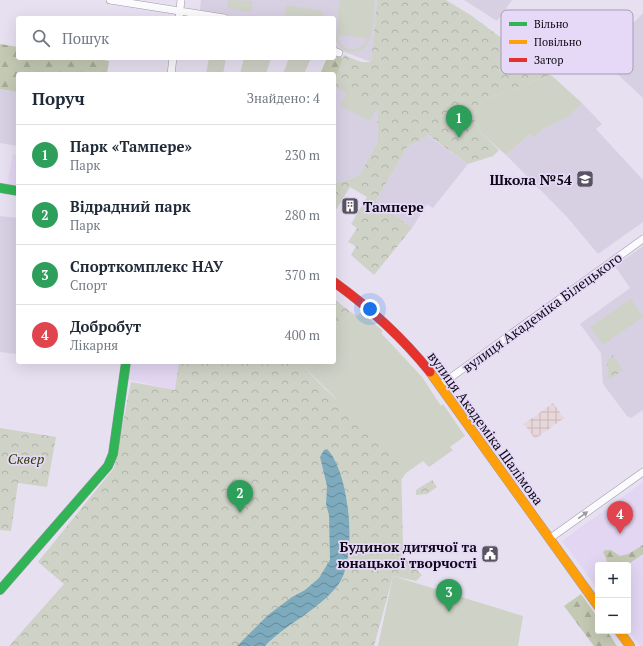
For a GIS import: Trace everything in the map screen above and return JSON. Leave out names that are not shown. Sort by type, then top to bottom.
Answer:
[{"type":"street","points":[[110,0],[213,16]]},
{"type":"street","points":[[179,16],[181,0]]},
{"type":"street","points":[[171,72],[173,60]]},
{"type":"street","points":[[0,190],[16,193]]},
{"type":"street","name":"вулиця Академіка Білецького","points":[[440,385],[643,239]]},
{"type":"street","name":"вулиця Академіка Шалімова","points":[[336,281],[383,317],[406,340],[440,385],[595,602]]},
{"type":"street","name":"вулиця Академіка Шалімова","points":[[336,283],[364,304],[403,340],[440,385]]},
{"type":"street","points":[[0,590],[108,466],[113,454],[126,364]]},
{"type":"street","points":[[550,538],[643,472]]},
{"type":"street","name":"вулиця Академіка Шалімова","points":[[550,538],[595,598]]},
{"type":"street","points":[[619,634],[627,646]]},
{"type":"street","points":[[620,634],[630,646]]},
{"type":"shaded area","points":[[201,0],[377,0],[371,62],[336,49],[336,16],[228,16],[200,10]]},
{"type":"shaded area","points":[[464,0],[512,0],[505,10],[501,10],[501,15],[497,21]]},
{"type":"shaded area","points":[[643,13],[643,98],[617,74],[633,74],[633,23]]},
{"type":"shaded area","points":[[336,88],[377,107],[378,141],[359,176],[337,183]]},
{"type":"shaded area","points":[[0,89],[16,92],[16,146],[0,143]]},
{"type":"shaded area","name":"Школа №54","points":[[582,103],[602,124],[596,129],[643,180],[643,222],[598,254],[567,217],[506,155],[530,134],[534,138],[542,130],[568,116]]},
{"type":"shaded area","points":[[427,135],[468,164],[433,208],[427,204],[412,228],[376,201],[407,147]]},
{"type":"shaded area","points":[[13,154],[16,155],[16,186],[7,184]]},
{"type":"shaded area","points":[[0,216],[16,218],[16,354],[0,352]]},
{"type":"shaded area","points":[[643,246],[643,410],[631,418],[627,416],[603,384],[601,353],[580,324],[630,288],[615,266]]},
{"type":"shaded area","points":[[129,364],[179,364],[175,390],[126,379]]},
{"type":"shaded area","points":[[553,403],[564,418],[535,439],[524,424]]},
{"type":"shaded area","points":[[643,482],[643,646],[640,646],[631,633],[631,562],[595,562],[595,585],[562,541]]},
{"type":"green space","points":[[228,0],[253,1],[251,12],[227,8]]},
{"type":"green space","points":[[339,0],[375,0],[372,32],[365,47],[360,51],[349,52],[342,49],[336,40]],"holes":[[[338,35],[367,38],[364,44],[360,47],[350,49],[342,45],[339,41]]]},
{"type":"green space","points":[[377,0],[446,0],[472,16],[501,38],[501,74],[551,75],[482,101],[473,116],[480,132],[499,150],[493,156],[468,164],[428,135],[407,147],[376,201],[412,228],[374,275],[351,255],[356,246],[348,242],[357,228],[351,224],[367,197],[350,187],[336,210],[336,183],[359,176],[378,141],[377,108],[336,88],[336,79],[344,55],[361,62],[371,62]]},
{"type":"green space","points":[[286,5],[323,11],[322,16],[284,16]]},
{"type":"green space","points":[[0,44],[16,47],[16,60],[109,61],[107,72],[16,72],[16,92],[0,89]]},
{"type":"green space","points":[[336,56],[343,58],[336,79],[336,72],[321,72],[326,60],[336,60]]},
{"type":"green space","points":[[209,60],[226,60],[223,72],[206,72]]},
{"type":"green space","points":[[244,60],[270,60],[267,72],[240,72]]},
{"type":"green space","points":[[288,60],[310,60],[305,72],[284,72]]},
{"type":"green space","points":[[551,75],[582,103],[569,116],[542,130],[534,138],[530,134],[506,155],[480,132],[473,116],[482,101]]},
{"type":"green space","points":[[347,93],[377,108],[370,121],[340,106]]},
{"type":"green space","points":[[631,299],[643,317],[603,345],[590,327]]},
{"type":"green space","points":[[336,301],[352,313],[336,327]]},
{"type":"green space","points":[[361,312],[383,331],[381,333],[422,377],[441,406],[443,404],[465,436],[450,447],[453,450],[429,467],[423,461],[406,473],[401,480],[401,463],[301,364],[336,364],[336,327],[352,313],[357,316]]},
{"type":"green space","points":[[613,355],[623,370],[609,380],[607,360]]},
{"type":"green space","points":[[179,364],[301,364],[325,389],[389,447],[401,463],[403,546],[407,552],[402,555],[422,575],[416,581],[393,576],[374,646],[9,646],[64,584],[38,562],[114,468],[131,382],[175,390]]},
{"type":"green space","name":"Сквер","points":[[0,428],[56,437],[47,487],[18,483],[11,531],[0,530]]},
{"type":"green space","points":[[432,480],[437,487],[427,494],[416,495],[416,490]]},
{"type":"green space","points":[[643,545],[643,554],[631,562],[607,562],[603,552],[605,550],[611,550],[620,556],[628,554]]},
{"type":"green space","points":[[393,576],[523,616],[518,646],[378,646]]},
{"type":"green space","points":[[581,594],[595,614],[595,634],[609,634],[617,646],[594,646],[564,606]]},
{"type":"water","points":[[327,449],[335,460],[341,476],[349,516],[348,556],[344,573],[338,585],[322,602],[283,630],[265,646],[237,646],[268,615],[292,597],[305,590],[319,578],[330,560],[329,515],[326,504],[327,486],[320,457],[324,450]]},
{"type":"traffic: fast","points":[[0,188],[16,191]]},
{"type":"traffic: fast","points":[[0,590],[108,466],[113,454],[126,364]]},
{"type":"traffic: slow","points":[[430,372],[595,602]]},
{"type":"traffic: slow","points":[[621,634],[630,646]]},
{"type":"traffic: jam","points":[[336,284],[385,324],[430,372]]},
{"type":"place","name":"Парк «Тампере»","points":[[459,138]]},
{"type":"place","name":"Школа №54","points":[[585,179]]},
{"type":"place","name":"Тампере","points":[[350,206]]},
{"type":"place","name":"Відрадний парк","points":[[240,513]]},
{"type":"place","name":"Добробут","points":[[620,534]]},
{"type":"place","name":"Будинок дитячої та юнацької творчості","points":[[490,554]]},
{"type":"place","name":"Спорткомплекс НАУ","points":[[449,612]]}]
